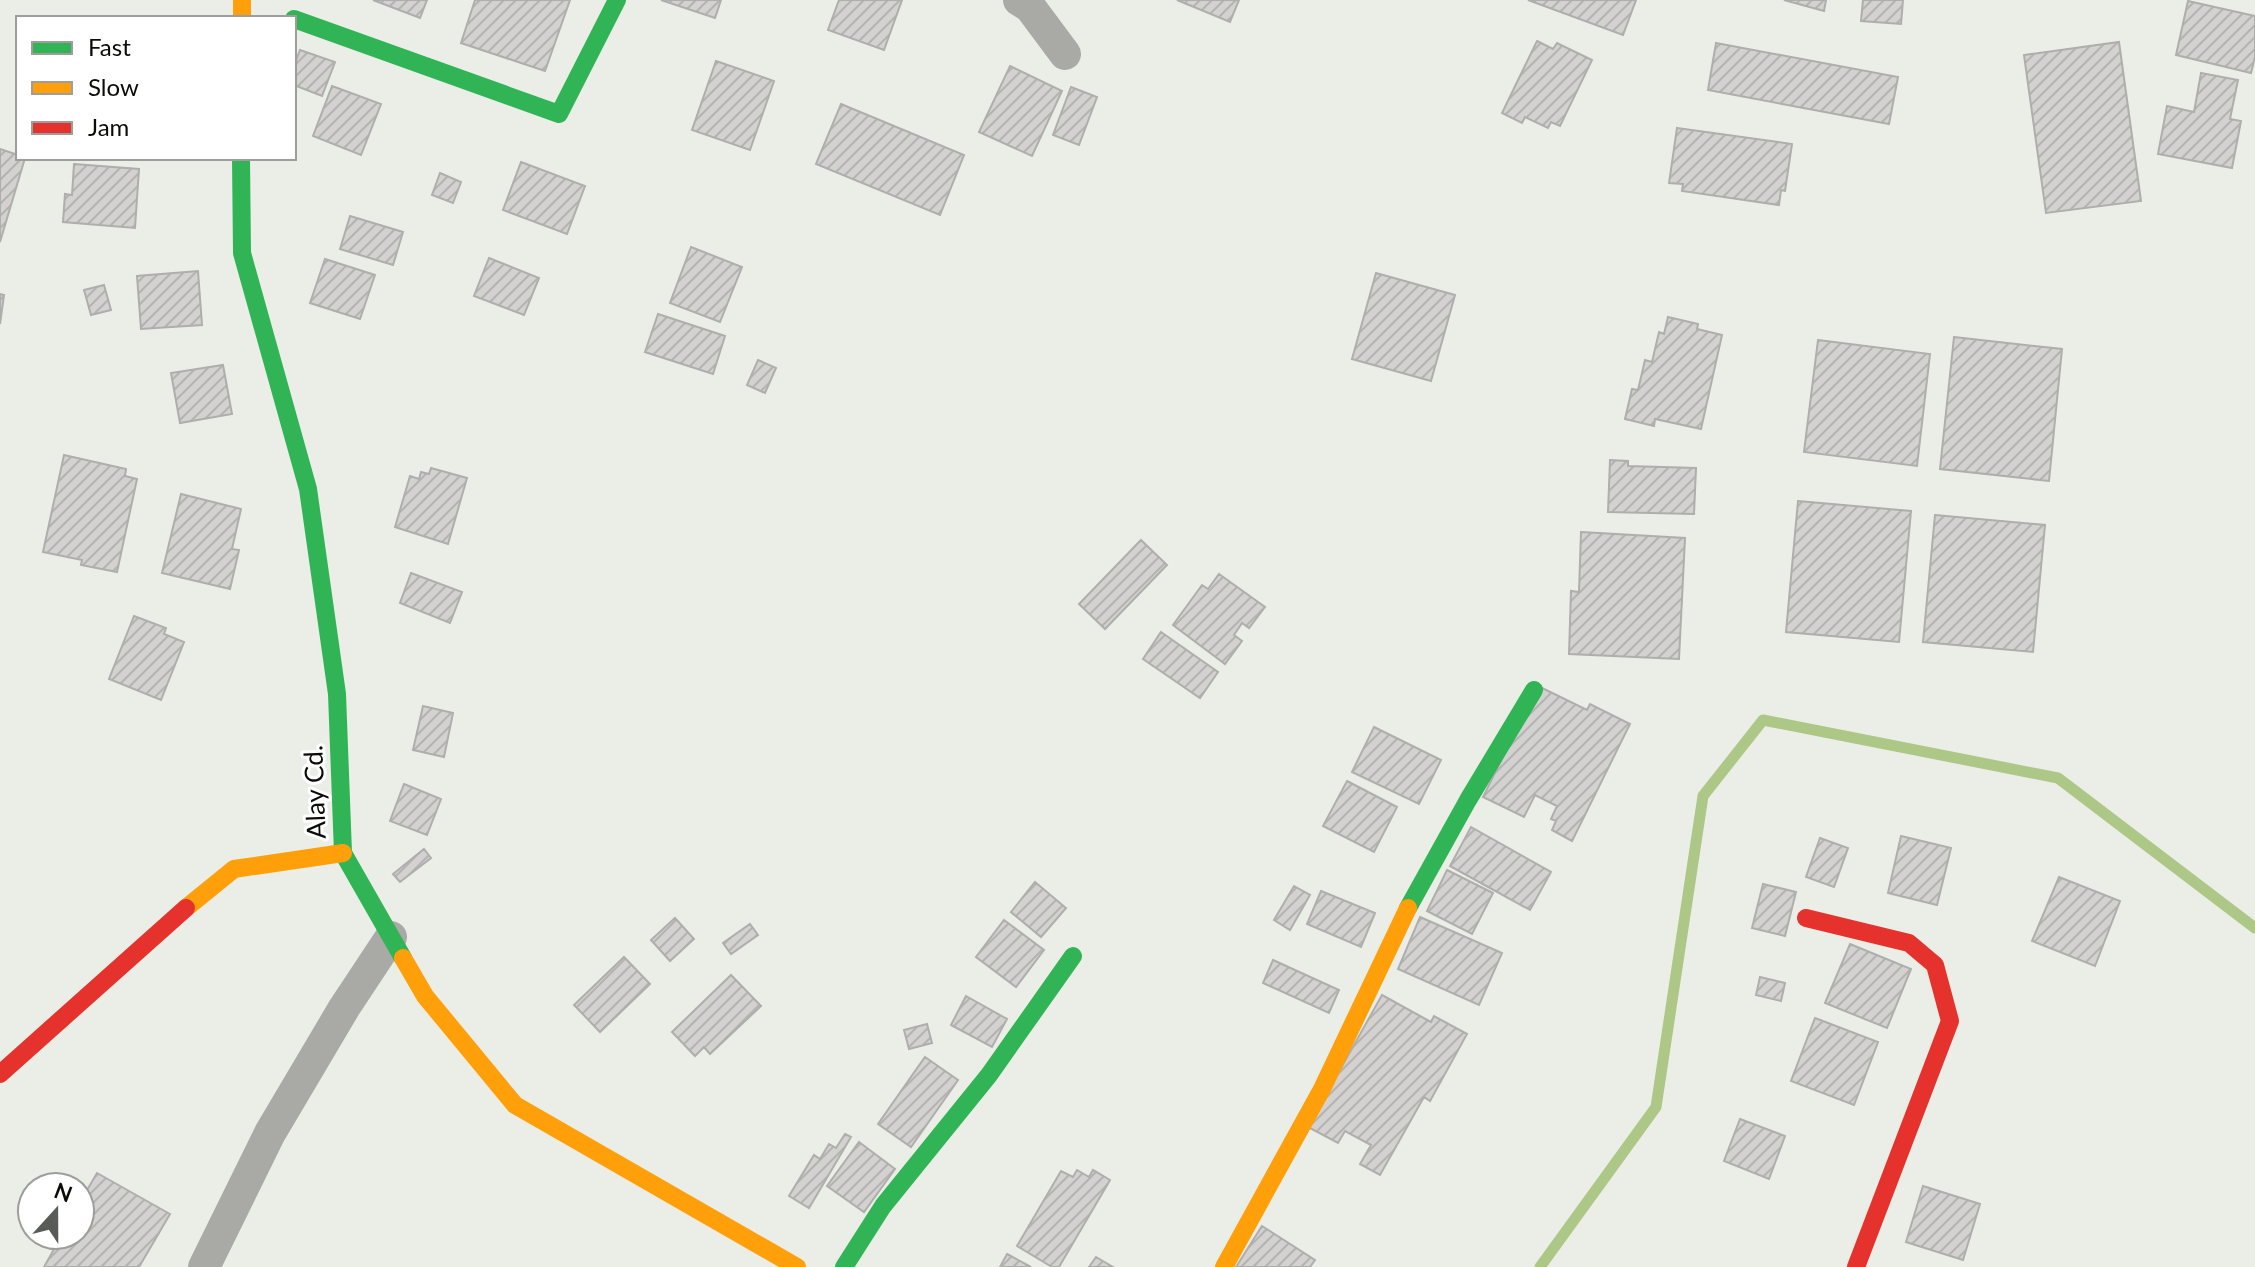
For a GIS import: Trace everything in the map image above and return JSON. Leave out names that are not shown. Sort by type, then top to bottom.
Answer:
[{"type":"street","points":[[242,0],[284,16]]},
{"type":"street","points":[[296,20],[559,114],[617,0]]},
{"type":"street","points":[[1019,0],[1030,7],[1065,54]]},
{"type":"street","name":"Alay Cd.","points":[[241,160],[242,253],[308,489],[337,694],[343,853],[425,996],[515,1105],[797,1267]]},
{"type":"street","points":[[1224,1267],[1322,1089],[1397,928],[1534,690]]},
{"type":"street","points":[[0,1074],[165,925],[234,869],[343,853]]},
{"type":"street","points":[[1806,918],[1909,943],[1935,965],[1950,1021],[1856,1267]]},
{"type":"street","points":[[204,1267],[270,1133],[344,1008],[391,937]]},
{"type":"street","points":[[844,1267],[883,1206],[989,1075],[1073,956]]},
{"type":"building","points":[[373,0],[427,0],[420,18]]},
{"type":"building","points":[[475,0],[570,0],[545,71],[461,43]]},
{"type":"building","points":[[661,0],[721,0],[715,18]]},
{"type":"building","points":[[839,0],[902,0],[884,50],[828,30]]},
{"type":"building","points":[[1177,0],[1239,0],[1230,22]]},
{"type":"building","points":[[1528,0],[1636,0],[1623,35]]},
{"type":"building","points":[[1784,0],[1826,0],[1824,11]]},
{"type":"building","points":[[1863,0],[1903,0],[1901,24],[1861,21]]},
{"type":"building","points":[[2188,1],[2255,16],[2255,57],[2251,73],[2176,55]]},
{"type":"building","points":[[1537,41],[1553,49],[1557,43],[1592,60],[1560,126],[1551,122],[1548,128],[1525,117],[1522,123],[1502,113]]},
{"type":"building","points":[[2119,42],[2141,201],[2046,213],[2024,55]]},
{"type":"building","points":[[1716,43],[1898,77],[1889,124],[1708,90]]},
{"type":"building","points":[[300,50],[335,62],[322,96],[296,86],[296,61]]},
{"type":"building","points":[[716,61],[774,81],[750,150],[692,130]]},
{"type":"building","points":[[1010,66],[1062,91],[1032,156],[979,132]]},
{"type":"building","points":[[2201,73],[2238,80],[2230,119],[2241,121],[2232,168],[2158,154],[2167,106],[2194,112]]},
{"type":"building","points":[[332,86],[381,104],[361,155],[313,136]]},
{"type":"building","points":[[1071,87],[1097,97],[1079,145],[1053,135]]},
{"type":"building","points":[[841,104],[964,155],[940,215],[816,164]]},
{"type":"building","points":[[1677,128],[1792,144],[1785,191],[1781,190],[1779,205],[1682,191],[1683,184],[1669,183]]},
{"type":"building","points":[[0,149],[16,154],[16,160],[24,160],[0,242]]},
{"type":"building","points":[[521,162],[585,186],[567,234],[503,210]]},
{"type":"building","points":[[74,164],[139,169],[135,228],[63,222],[65,194],[72,195]]},
{"type":"building","points":[[440,173],[461,182],[453,203],[432,195]]},
{"type":"building","points":[[350,216],[403,232],[393,265],[340,249]]},
{"type":"building","points":[[691,247],[742,267],[720,322],[670,303]]},
{"type":"building","points":[[489,258],[539,278],[524,315],[474,296]]},
{"type":"building","points":[[325,259],[375,275],[360,319],[310,303]]},
{"type":"building","points":[[198,271],[202,325],[141,329],[137,276]]},
{"type":"building","points":[[1376,273],[1455,295],[1431,381],[1352,359]]},
{"type":"building","points":[[104,285],[111,310],[91,315],[84,290]]},
{"type":"building","points":[[0,294],[4,295],[0,324]]},
{"type":"building","points":[[658,314],[725,336],[713,374],[645,352]]},
{"type":"building","points":[[1668,317],[1698,324],[1697,329],[1722,335],[1701,429],[1655,419],[1654,426],[1625,419],[1632,389],[1638,390],[1645,360],[1652,362],[1659,332],[1664,334]]},
{"type":"building","points":[[1954,337],[2062,349],[2049,481],[1940,469]]},
{"type":"building","points":[[1818,340],[1930,354],[1917,466],[1804,452]]},
{"type":"building","points":[[758,360],[776,368],[765,393],[747,385]]},
{"type":"building","points":[[223,365],[232,414],[180,423],[171,373]]},
{"type":"building","points":[[64,455],[126,469],[125,476],[137,479],[117,572],[81,565],[82,560],[43,552]]},
{"type":"building","points":[[1610,460],[1628,461],[1628,466],[1696,468],[1694,514],[1608,512]]},
{"type":"building","points":[[431,468],[467,478],[448,544],[395,527],[410,476],[419,479],[421,472],[429,474]]},
{"type":"building","points":[[181,494],[241,509],[232,549],[239,550],[230,589],[162,573]]},
{"type":"building","points":[[1798,501],[1911,511],[1899,642],[1786,632]]},
{"type":"building","points":[[1935,515],[2045,525],[2033,652],[1923,642]]},
{"type":"building","points":[[1581,532],[1685,538],[1679,659],[1569,654],[1571,591],[1579,592]]},
{"type":"building","points":[[1141,540],[1167,565],[1105,629],[1079,604]]},
{"type":"building","points":[[411,573],[462,592],[450,623],[400,603]]},
{"type":"building","points":[[1219,574],[1265,607],[1249,628],[1242,623],[1234,635],[1242,641],[1225,664],[1173,625],[1202,585],[1208,589]]},
{"type":"building","points":[[134,616],[166,628],[164,634],[184,642],[161,700],[109,679]]},
{"type":"building","points":[[1161,632],[1218,672],[1200,698],[1143,659]]},
{"type":"building","points":[[1538,686],[1587,710],[1590,704],[1630,724],[1572,841],[1552,830],[1556,821],[1551,819],[1557,806],[1535,795],[1524,817],[1483,797]]},
{"type":"building","points":[[423,706],[453,713],[444,757],[413,750]]},
{"type":"building","points":[[1374,727],[1441,760],[1419,804],[1352,772]]},
{"type":"building","points":[[1347,781],[1397,807],[1374,852],[1323,826]]},
{"type":"building","points":[[404,784],[441,799],[427,835],[390,821]]},
{"type":"building","points":[[1471,827],[1551,872],[1530,910],[1450,866]]},
{"type":"building","points":[[1901,836],[1951,848],[1937,905],[1888,893]]},
{"type":"building","points":[[1820,838],[1848,848],[1834,887],[1806,877]]},
{"type":"building","points":[[424,849],[431,858],[400,882],[393,874]]},
{"type":"building","points":[[1447,870],[1493,893],[1472,934],[1427,911]]},
{"type":"building","points":[[2059,877],[2120,901],[2095,966],[2032,941]]},
{"type":"building","points":[[1035,882],[1066,908],[1041,937],[1011,912]]},
{"type":"building","points":[[1763,884],[1796,892],[1785,936],[1752,928]]},
{"type":"building","points":[[1294,886],[1310,895],[1290,930],[1274,920]]},
{"type":"building","points":[[1321,891],[1375,913],[1361,947],[1307,924]]},
{"type":"building","points":[[1420,917],[1502,953],[1479,1005],[1398,969]]},
{"type":"building","points":[[675,918],[694,939],[670,961],[651,940]]},
{"type":"building","points":[[1004,920],[1044,950],[1016,987],[976,957]]},
{"type":"building","points":[[750,924],[758,935],[731,954],[723,943]]},
{"type":"building","points":[[1850,944],[1911,969],[1887,1028],[1825,1003]]},
{"type":"building","points":[[624,957],[650,984],[600,1032],[574,1005]]},
{"type":"building","points":[[1273,960],[1339,990],[1329,1013],[1263,983]]},
{"type":"building","points":[[731,975],[761,1006],[710,1054],[704,1047],[695,1056],[672,1032]]},
{"type":"building","points":[[1760,977],[1785,983],[1781,1001],[1756,995]]},
{"type":"building","points":[[1382,995],[1431,1022],[1434,1016],[1467,1034],[1430,1101],[1424,1097],[1380,1175],[1360,1164],[1371,1145],[1345,1131],[1338,1143],[1308,1127]]},
{"type":"building","points":[[966,996],[1007,1019],[992,1047],[951,1025]]},
{"type":"building","points":[[1815,1018],[1878,1042],[1854,1105],[1791,1081]]},
{"type":"building","points":[[927,1024],[932,1043],[909,1049],[904,1030]]},
{"type":"building","points":[[925,1057],[958,1080],[911,1147],[878,1124]]},
{"type":"building","points":[[1740,1119],[1785,1136],[1769,1179],[1724,1161]]},
{"type":"building","points":[[845,1134],[851,1137],[809,1208],[789,1196],[814,1155],[820,1159],[829,1144],[836,1148]]},
{"type":"building","points":[[859,1142],[895,1169],[864,1212],[827,1186]]},
{"type":"building","points":[[1077,1170],[1089,1177],[1093,1170],[1110,1180],[1059,1267],[1052,1267],[1017,1246],[1061,1171],[1073,1177]]},
{"type":"building","points":[[96,1175],[170,1214],[139,1267],[44,1267],[53,1251],[96,1251]]},
{"type":"building","points":[[1923,1186],[1980,1204],[1963,1260],[1906,1242]]},
{"type":"building","points":[[1262,1226],[1315,1260],[1310,1267],[1236,1267]]},
{"type":"building","points":[[1007,1254],[1031,1267],[1000,1267]]},
{"type":"building","points":[[1096,1257],[1113,1267],[1089,1267]]},
{"type":"waterway","points":[[1540,1267],[1656,1107],[1703,796],[1763,720],[2058,778],[2255,928]]},
{"type":"traffic: fast","points":[[296,20],[559,114],[617,0]]},
{"type":"traffic: fast","points":[[241,160],[242,253],[308,489],[337,694],[343,853],[403,958]]},
{"type":"traffic: fast","points":[[1408,908],[1534,690]]},
{"type":"traffic: fast","points":[[844,1267],[883,1206],[989,1075],[1073,956]]},
{"type":"traffic: slow","points":[[242,0],[242,16]]},
{"type":"traffic: slow","points":[[186,908],[234,869],[343,853]]},
{"type":"traffic: slow","points":[[1224,1267],[1322,1089],[1408,908]]},
{"type":"traffic: slow","points":[[403,958],[425,996],[515,1105],[797,1267]]},
{"type":"traffic: jam","points":[[0,1074],[186,908]]},
{"type":"traffic: jam","points":[[1806,918],[1909,943],[1935,965],[1950,1021],[1856,1267]]}]
